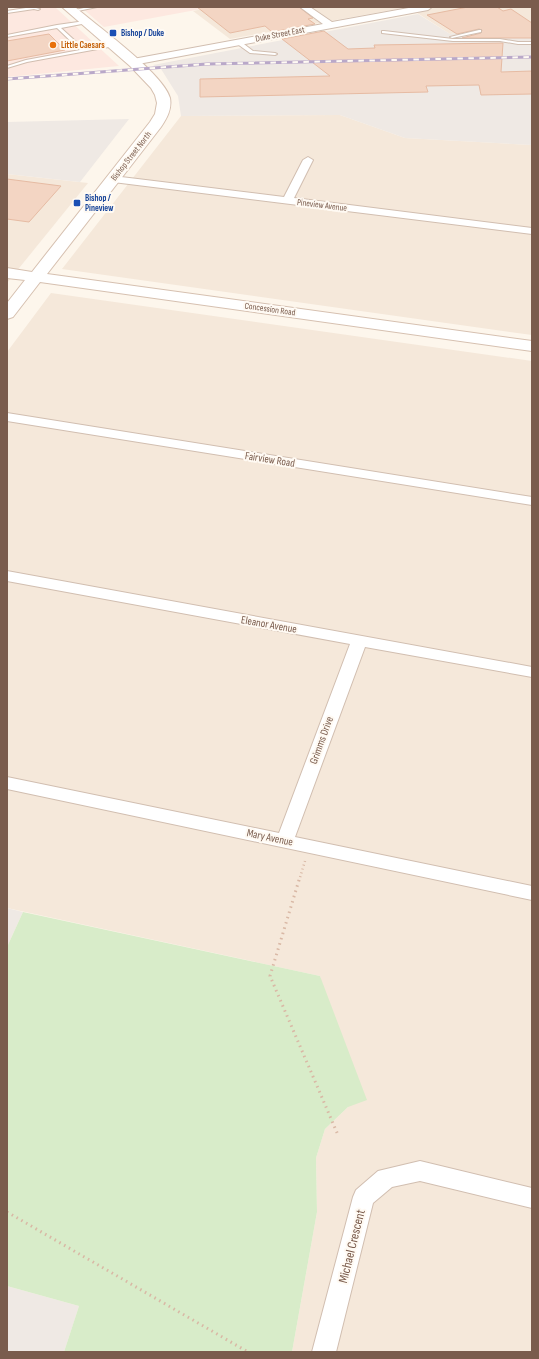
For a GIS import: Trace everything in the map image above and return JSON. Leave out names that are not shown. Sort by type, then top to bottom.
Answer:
[{"type":"main road","name":"Bishop Street North","points":[[7,314],[156,124],[163,110],[162,93],[157,87],[133,62],[70,9]]},
{"type":"main road","name":"Concession Road","points":[[7,273],[532,346]]},
{"type":"street","points":[[304,7],[330,25]]},
{"type":"street","name":"Duke Street East","points":[[133,62],[428,7]]},
{"type":"street","points":[[288,200],[308,160]]},
{"type":"street","name":"Pineview Avenue","points":[[113,179],[532,231]]},
{"type":"street","name":"Fairview Road","points":[[7,417],[532,501]]},
{"type":"street","name":"Eleanor Avenue","points":[[7,576],[532,672]]},
{"type":"street","name":"Grimms Drive","points":[[285,840],[359,641]]},
{"type":"street","name":"Mary Avenue","points":[[7,783],[310,845],[532,893]]},
{"type":"street","name":"Michael Crescent","points":[[324,1352],[364,1197],[386,1178],[420,1171],[532,1198]]},
{"type":"lane","points":[[70,9],[95,7]]},
{"type":"lane","points":[[7,12],[34,8],[38,9]]},
{"type":"lane","points":[[7,36],[85,22]]},
{"type":"lane","points":[[57,26],[83,50]]},
{"type":"lane","points":[[441,39],[479,31]]},
{"type":"lane","points":[[384,32],[441,39],[500,40],[518,43],[532,43]]},
{"type":"lane","points":[[238,42],[252,52],[275,54]]},
{"type":"lane","points":[[7,67],[26,61],[112,45]]},
{"type":"path","points":[[310,845],[270,976],[338,1135]]},
{"type":"path","points":[[7,1212],[248,1352]]},
{"type":"shaded area","points":[[26,7],[56,8],[119,66],[7,77],[7,10]]},
{"type":"shaded area","points":[[81,7],[212,7],[104,27]]},
{"type":"shaded area","points":[[212,7],[408,7],[230,39],[193,11]]},
{"type":"shaded area","points":[[408,7],[532,7],[532,24],[518,20],[450,34]]},
{"type":"shaded area","points":[[418,14],[450,34],[518,20],[532,24],[532,145],[405,138],[340,115],[181,116],[178,96],[161,69],[153,65]]},
{"type":"shaded area","points":[[340,115],[405,138],[532,145],[532,335],[62,269],[181,116]]},
{"type":"shaded area","points":[[129,119],[80,182],[7,174],[7,122]]},
{"type":"shaded area","points":[[7,174],[88,183],[7,283]]},
{"type":"shaded area","points":[[51,293],[532,361],[532,1352],[292,1352],[317,1212],[316,1158],[325,1129],[348,1107],[320,976],[7,908],[7,352]]},
{"type":"shaded area","points":[[7,908],[23,912],[7,947]]},
{"type":"shaded area","points":[[7,1286],[79,1306],[64,1352],[7,1352]]},
{"type":"green space","points":[[23,912],[320,976],[367,1100],[348,1107],[325,1129],[316,1158],[317,1212],[292,1352],[64,1352],[79,1306],[7,1286],[7,947]]},
{"type":"building","points":[[197,7],[299,7],[313,18],[308,19],[315,24],[272,32],[265,26],[230,33]]},
{"type":"building","points":[[468,7],[497,7],[503,11],[511,9],[532,23],[532,38],[462,38],[481,33],[482,30],[479,29],[457,34],[427,15]]},
{"type":"building","points":[[324,31],[348,49],[375,48],[374,45],[503,43],[501,72],[532,71],[532,94],[481,95],[479,85],[426,86],[428,92],[200,97],[200,79],[330,76],[282,39]]},
{"type":"building","points":[[49,34],[65,50],[7,61],[7,41]]},
{"type":"building","points":[[7,179],[61,186],[29,222],[7,219]]},
{"type":"railway","points":[[7,79],[207,64],[532,57]]},
{"type":"place","name":"Bishop / Duke","points":[[113,33]]},
{"type":"place","name":"Little Caesars","points":[[53,45]]},
{"type":"place","name":"Bishop / Pineview","points":[[77,203]]}]
